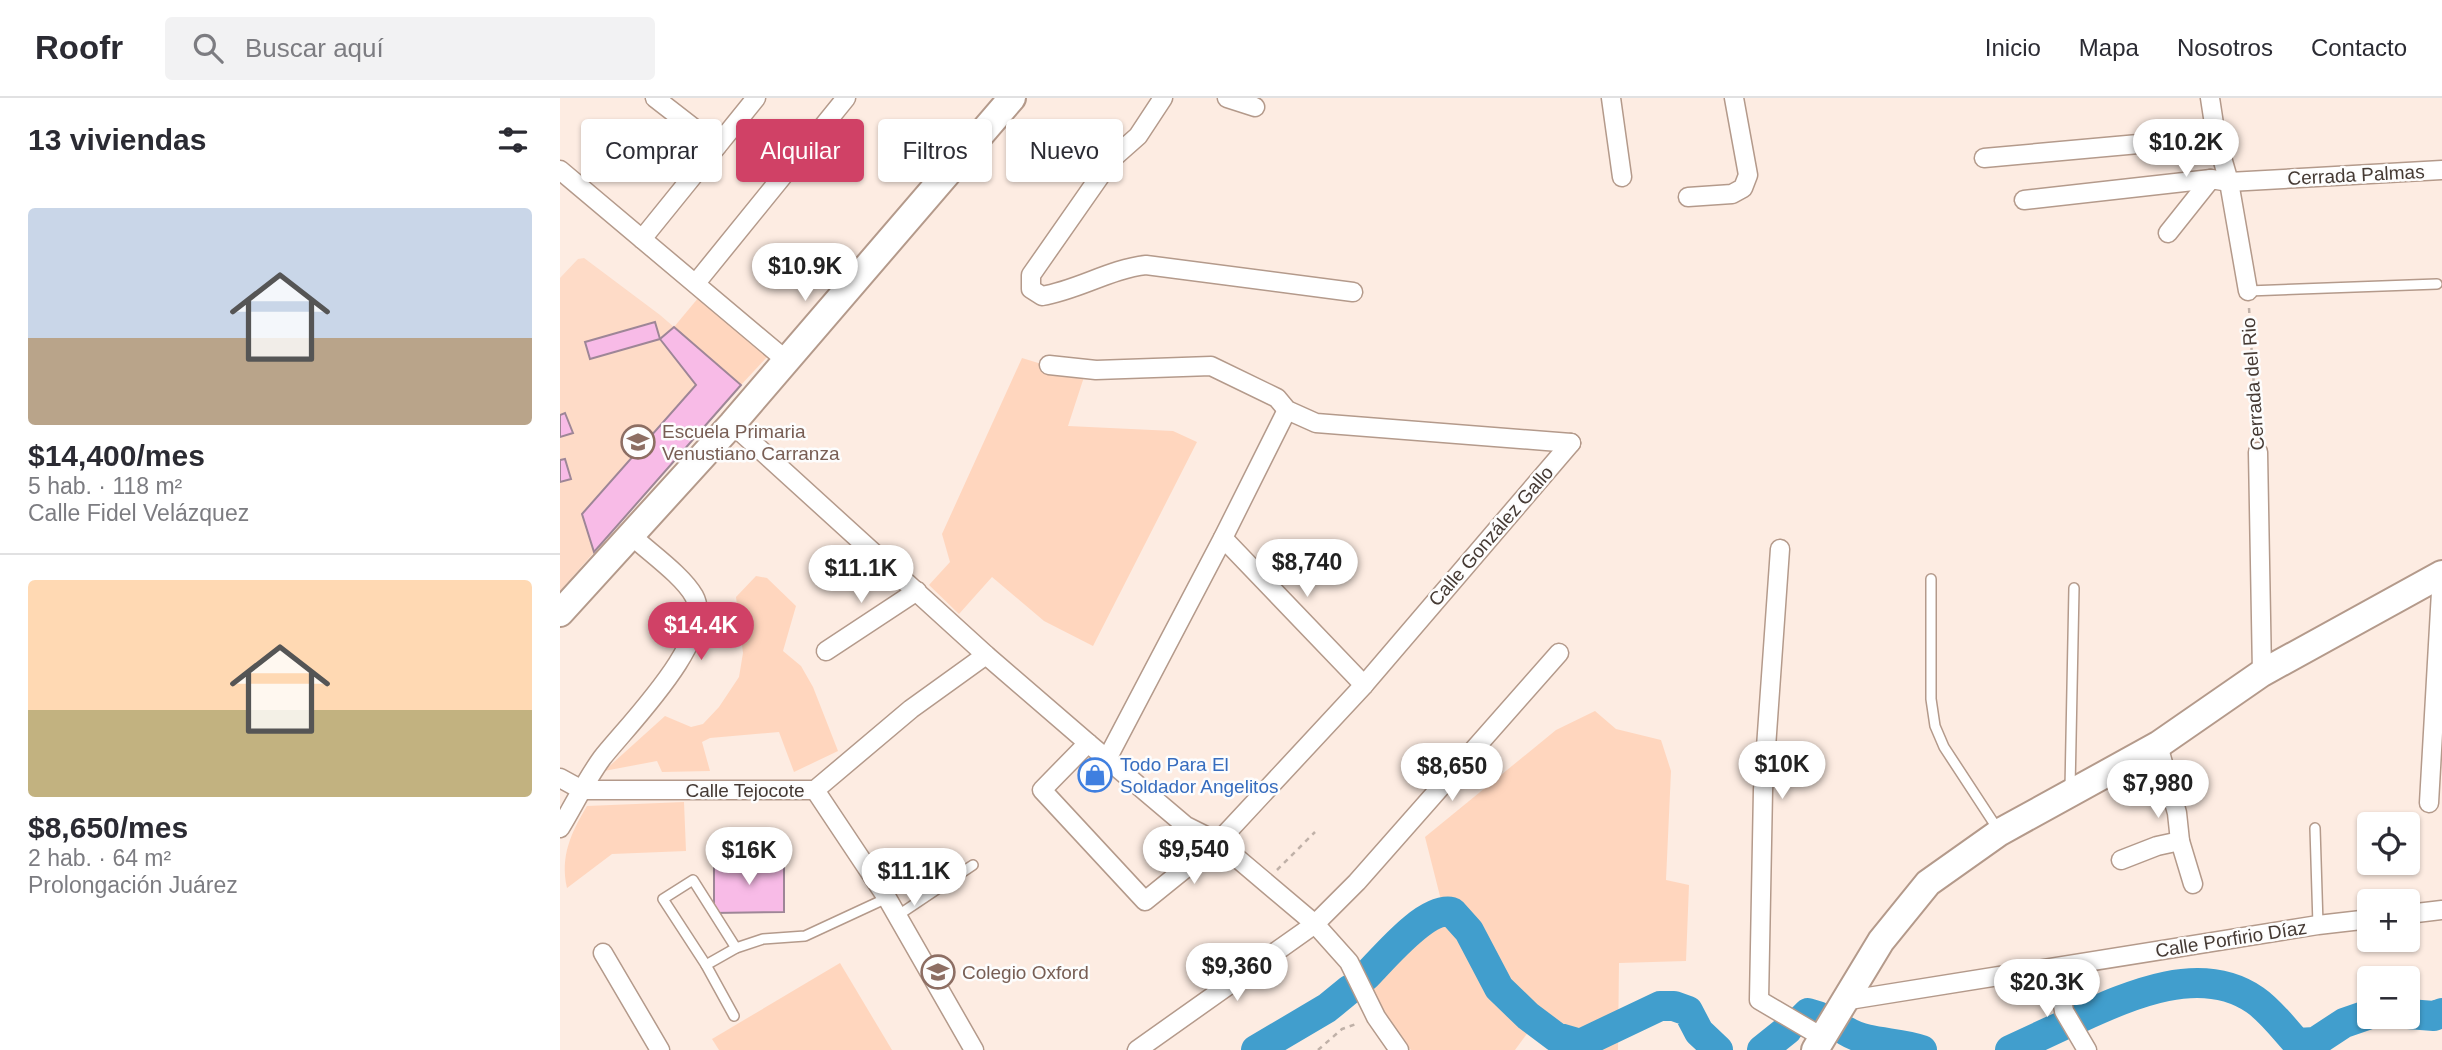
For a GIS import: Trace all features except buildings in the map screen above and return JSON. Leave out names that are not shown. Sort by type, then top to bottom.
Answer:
[{"type":"main road","points":[[560,613],[732,424],[1012,98]]},
{"type":"main road","points":[[1819,1044],[1881,941],[1928,883],[2000,832],[2158,745],[2262,673],[2442,574]]},
{"type":"street","points":[[655,98],[682,119]]},
{"type":"street","points":[[722,140],[757,98]]},
{"type":"street","points":[[696,282],[846,98]]},
{"type":"street","points":[[1163,98],[1138,136],[1112,159],[1031,275],[1031,289],[1042,296],[1060,293],[1127,268],[1146,265],[1353,292]]},
{"type":"street","points":[[1227,98],[1255,107]]},
{"type":"street","points":[[1611,98],[1622,177]]},
{"type":"street","points":[[1688,197],[1732,194],[1743,188],[1748,175],[1734,98]]},
{"type":"street","name":"Cerrada del Rio","points":[[2210,98],[2220,180],[2248,291]]},
{"type":"street","points":[[1984,158],[2216,136]]},
{"type":"street","points":[[560,170],[787,361]]},
{"type":"street","name":"Cerrada Palmas","points":[[2024,200],[2220,180],[2442,170]]},
{"type":"street","points":[[2168,233],[2220,180]]},
{"type":"street","points":[[642,239],[688,182]]},
{"type":"street","points":[[1049,365],[1096,370],[1211,366],[1276,398],[1287,410],[1107,759]]},
{"type":"street","name":"Calle González Gallo","points":[[1088,743],[1042,790],[1146,901],[1218,842],[1364,685],[1571,443],[1316,423],[1287,410]]},
{"type":"street","points":[[732,424],[986,655],[1088,743],[1186,826],[1218,842],[1315,924],[1349,962],[1376,1017],[1399,1050]]},
{"type":"street","name":"Cerrada del Rio","points":[[2258,452],[2262,673]]},
{"type":"street","points":[[560,828],[601,760],[675,670],[694,635],[698,609],[695,596],[632,536]]},
{"type":"street","points":[[1223,538],[1364,685]]},
{"type":"street","points":[[1780,549],[1763,790],[1759,1000],[1819,1044]]},
{"type":"street","points":[[2429,803],[2442,574]]},
{"type":"street","points":[[826,651],[917,591]]},
{"type":"street","points":[[1137,1050],[1315,924],[1357,882],[1559,653]]},
{"type":"street","name":"Calle Tejocote","points":[[582,790],[815,790],[911,709],[986,655]]},
{"type":"street","points":[[2158,745],[2177,813],[2180,841],[2193,884]]},
{"type":"street","points":[[560,778],[582,790]]},
{"type":"street","points":[[815,790],[887,898],[974,1050]]},
{"type":"street","points":[[2121,860],[2157,846],[2180,841]]},
{"type":"street","points":[[2420,913],[2442,910]]},
{"type":"street","name":"Calle Porfirio Díaz","points":[[1843,1001],[2357,920]]},
{"type":"street","points":[[603,953],[660,1050]]},
{"type":"street","points":[[2057,968],[2064,1011],[2087,1050]]},
{"type":"lane","points":[[2248,291],[2437,284]]},
{"type":"lane","points":[[1931,579],[1931,699],[1935,726],[1944,747],[2000,832]]},
{"type":"lane","points":[[2069,794],[2074,588]]},
{"type":"lane","points":[[2315,828],[2318,925]]},
{"type":"lane","points":[[897,916],[973,865]]},
{"type":"lane","points":[[734,1016],[706,965],[663,899],[693,880],[736,948]]},
{"type":"lane","points":[[706,965],[736,948],[763,939],[805,936],[887,898]]},
{"type":"path","name":"Cerrada del Rio","points":[[2248,291],[2258,452]]},
{"type":"path","points":[[1265,883],[1315,832]]},
{"type":"path","points":[[1318,1050],[1342,1029],[1376,1017]]},
{"type":"shaded area","name":"Escuela Primaria Venustiano Carranza","points":[[584,258],[660,315],[741,385],[560,591],[560,278],[578,259]]},
{"type":"shaded area","points":[[699,297],[767,357],[741,385],[674,327]]},
{"type":"shaded area","points":[[1022,358],[1084,377],[1068,426],[1173,431],[1197,442],[1093,646],[1044,621],[992,577],[959,614],[929,585],[950,562],[942,534]]},
{"type":"shaded area","points":[[756,576],[767,578],[796,606],[783,651],[801,666],[813,687],[838,751],[794,772],[779,732],[710,738],[702,742],[710,771],[662,772],[657,761],[604,771],[665,716],[691,727],[703,724],[719,707],[739,677],[743,653],[736,597]]},
{"type":"shaded area","points":[[1595,711],[1616,729],[1661,740],[1671,771],[1666,880],[1689,885],[1686,961],[1619,963],[1618,1050],[1563,1050],[1529,1031],[1515,1050],[1411,1050],[1387,1023],[1361,968],[1441,900],[1425,837],[1556,730]]},
{"type":"shaded area","points":[[684,802],[686,851],[612,854],[567,888],[565,865],[568,845],[587,806]]},
{"type":"shaded area","points":[[840,963],[892,1050],[719,1050],[712,1039]]},
{"type":"waterway","points":[[1365,977],[1418,925],[1442,912],[1452,912],[1469,931],[1499,988],[1528,1016],[1556,1037],[1580,1044],[1660,1006],[1674,1006],[1688,1011],[1699,1032],[1718,1050]]},
{"type":"waterway","points":[[2075,1020],[2141,993],[2188,983],[2234,989],[2255,1000],[2297,1043],[2315,1042],[2344,1023],[2357,1018]]},
{"type":"waterway","points":[[1256,1050],[1327,1008],[1349,990]]},
{"type":"waterway","points":[[1799,1022],[1808,1013],[1818,1016]]},
{"type":"waterway","points":[[2420,1015],[2434,1016],[2442,1013]]},
{"type":"waterway","points":[[2010,1050],[2062,1026]]},
{"type":"waterway","points":[[1762,1050],[1787,1030]]},
{"type":"waterway","points":[[1846,1031],[1864,1039],[1922,1050]]},
{"type":"place","name":"Escuela Primaria Venustiano Carranza","points":[[638,442]]},
{"type":"place","name":"Todo Para El Soldador Angelitos","points":[[1095,775]]},
{"type":"place","name":"Colegio Oxford","points":[[938,972]]}]
